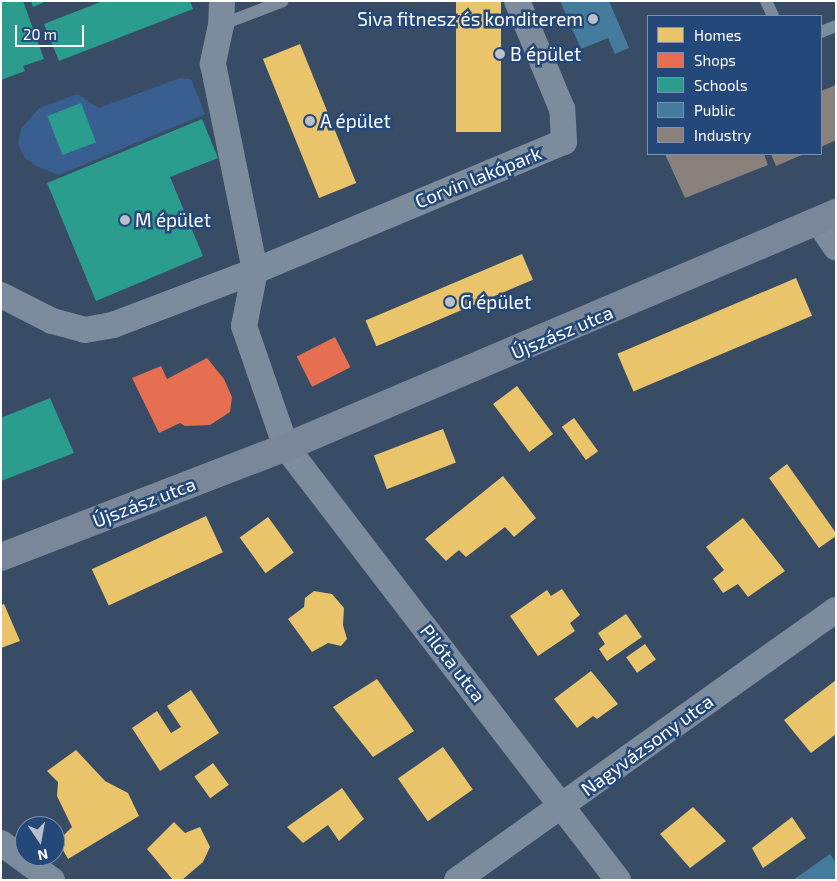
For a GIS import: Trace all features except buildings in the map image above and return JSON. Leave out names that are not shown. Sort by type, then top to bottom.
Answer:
[{"type":"street","name":"Corvin lakópark","points":[[255,271],[564,142],[562,109],[517,1]]},
{"type":"street","points":[[222,13],[213,64],[255,271],[244,326],[286,447]]},
{"type":"street","points":[[827,217],[836,248]]},
{"type":"street","name":"Újszász utca","points":[[1,557],[286,447],[827,217]]},
{"type":"street","points":[[1,295],[52,321],[85,330],[113,325],[255,271]]},
{"type":"street","name":"Pilóta utca","points":[[286,447],[618,880]]},
{"type":"street","name":"Nagyvázsony utca","points":[[457,880],[836,610]]},
{"type":"street","points":[[1,843],[52,880]]},
{"type":"lane","points":[[222,13],[283,1]]},
{"type":"lane","points":[[766,1],[772,15]]},
{"type":"lane","points":[[822,32],[836,26]]},
{"type":"shaded area","points":[[180,78],[191,79],[205,114],[59,175],[36,166],[25,158],[18,144],[21,129],[39,108],[77,94],[99,108]]},
{"type":"place","name":"Siva fitnesz és konditerem","points":[[593,19]]},
{"type":"place","name":"B épület","points":[[500,54]]},
{"type":"place","name":"A épület","points":[[310,121]]},
{"type":"place","name":"M épület","points":[[125,220]]},
{"type":"place","name":"G épület","points":[[450,302]]}]
